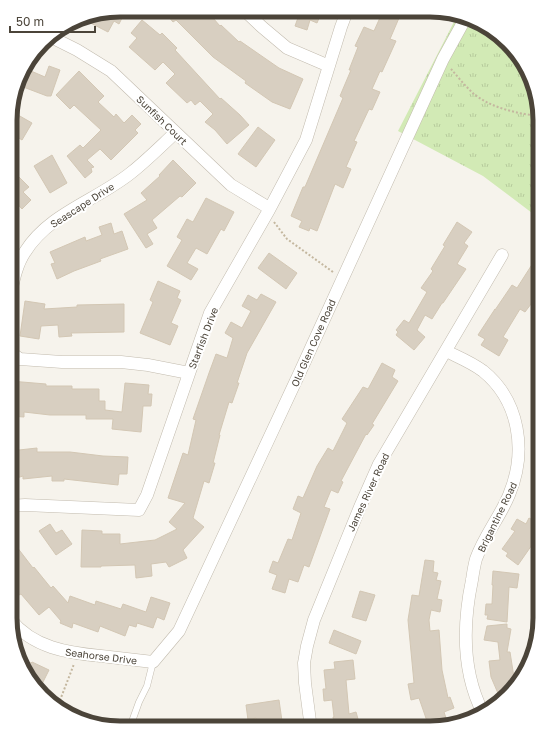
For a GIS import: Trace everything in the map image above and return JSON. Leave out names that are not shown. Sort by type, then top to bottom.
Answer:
[{"type":"street","points":[[251,17],[286,48],[329,66]]},
{"type":"street","name":"Starfish Drive","points":[[17,506],[139,510],[147,495],[210,313],[270,210],[306,140],[345,17]]},
{"type":"street","name":"Old Glen Cove Road","points":[[153,662],[178,631],[443,59],[463,22]]},
{"type":"street","name":"Sunfish Court","points":[[55,40],[78,50],[111,71],[231,185],[270,210]]},
{"type":"street","name":"Seascape Drive","points":[[17,268],[24,252],[36,237],[58,218],[100,194],[132,172],[175,133]]},
{"type":"street","name":"James River Road","points":[[310,721],[305,683],[304,663],[306,646],[314,620],[360,507],[379,464],[502,255]]},
{"type":"street","name":"Brigantine Road","points":[[446,351],[468,362],[483,372],[497,385],[507,399],[516,425],[519,443],[516,477],[509,496],[483,542],[476,560],[467,603],[467,658],[473,686],[480,708]]},
{"type":"street","points":[[17,357],[20,359],[62,362],[121,362],[148,365],[189,373]]},
{"type":"street","name":"Seahorse Drive","points":[[18,627],[29,637],[46,646],[59,650],[78,654],[153,662]]},
{"type":"lane","points":[[132,721],[138,702],[147,686],[153,662]]},
{"type":"path","points":[[443,59],[475,95],[495,106],[521,114],[533,115]]},
{"type":"path","points":[[270,210],[274,223],[287,239],[342,279]]},
{"type":"path","points":[[60,701],[78,654]]},
{"type":"green space","points":[[455,21],[463,22],[487,34],[507,52],[516,63],[528,87],[533,120],[533,214],[483,176],[398,131]]},
{"type":"building","points":[[122,17],[119,24],[114,21],[108,32],[88,22]]},
{"type":"building","points":[[169,17],[212,17],[220,26],[221,25],[239,42],[240,41],[279,68],[303,79],[290,109],[272,102],[245,83],[246,81],[213,57],[176,20],[173,22]]},
{"type":"building","points":[[298,17],[320,17],[317,23],[310,20],[307,30],[295,26]]},
{"type":"building","points":[[380,17],[399,17],[390,39],[396,41],[382,72],[380,71],[372,89],[380,92],[372,110],[369,109],[354,141],[357,142],[346,167],[351,169],[343,188],[335,184],[317,231],[310,228],[309,231],[299,227],[302,221],[291,216],[343,98],[340,96],[351,70],[349,70],[358,47],[355,46],[364,27],[374,31]]},
{"type":"building","points":[[142,20],[160,35],[162,33],[177,48],[175,50],[220,99],[221,98],[240,115],[249,125],[227,144],[215,130],[205,122],[213,114],[200,101],[195,105],[191,100],[187,103],[166,83],[175,74],[163,62],[155,70],[129,47],[137,38],[131,33]]},
{"type":"building","points":[[49,66],[60,70],[51,96],[47,96],[22,87],[30,71],[45,77]]},
{"type":"building","points":[[79,71],[104,96],[98,102],[114,117],[116,114],[124,123],[132,115],[141,124],[135,130],[138,133],[111,160],[100,149],[87,160],[94,167],[91,168],[92,172],[85,178],[67,156],[80,145],[83,148],[101,130],[74,105],[70,109],[56,95]]},
{"type":"building","points":[[17,115],[32,123],[22,140],[17,137]]},
{"type":"building","points":[[258,127],[275,140],[256,167],[238,154]]},
{"type":"building","points":[[52,155],[67,183],[50,193],[34,166]]},
{"type":"building","points":[[173,160],[196,183],[182,197],[180,196],[152,220],[157,228],[147,234],[153,244],[146,248],[124,214],[147,200],[141,193],[160,176],[159,175]]},
{"type":"building","points":[[17,175],[29,187],[23,192],[31,200],[22,209],[17,204]]},
{"type":"building","points":[[206,198],[234,212],[224,231],[221,229],[207,254],[196,248],[187,263],[198,269],[191,280],[167,266],[182,240],[177,237],[187,219],[193,222]]},
{"type":"building","points":[[457,222],[472,232],[464,243],[468,246],[457,264],[466,269],[432,319],[425,315],[417,330],[425,337],[414,350],[396,335],[398,332],[396,330],[404,320],[409,323],[427,292],[421,288],[433,271],[431,269]]},
{"type":"building","points":[[111,223],[114,234],[122,231],[128,249],[100,259],[101,261],[57,279],[51,264],[55,263],[50,252],[85,237],[86,241],[102,235],[99,227]]},
{"type":"building","points":[[269,253],[297,273],[286,289],[258,268]]},
{"type":"building","points":[[533,263],[533,301],[525,312],[520,309],[503,337],[508,340],[499,356],[481,345],[485,339],[478,335],[512,285],[517,288]]},
{"type":"building","points":[[158,281],[180,291],[177,298],[181,300],[171,323],[178,326],[170,345],[140,333],[153,302],[150,300]]},
{"type":"building","points":[[261,294],[276,302],[247,353],[232,403],[229,402],[219,435],[213,463],[215,463],[209,483],[204,481],[193,518],[204,527],[183,550],[187,558],[169,567],[166,562],[151,564],[152,576],[136,578],[135,565],[81,567],[82,530],[102,531],[102,534],[120,534],[120,544],[155,540],[177,529],[169,522],[185,503],[168,498],[183,453],[188,455],[196,420],[193,419],[209,373],[216,354],[227,358],[233,338],[225,333],[231,322],[242,328],[251,311],[242,306],[248,295],[257,300]]},
{"type":"building","points":[[25,301],[45,304],[44,309],[77,307],[77,305],[124,304],[124,332],[71,333],[72,336],[59,337],[58,325],[41,326],[39,339],[20,336]]},
{"type":"building","points":[[382,363],[395,370],[392,377],[398,381],[372,424],[374,425],[367,435],[366,434],[341,481],[343,482],[338,493],[331,490],[324,507],[330,509],[309,567],[304,565],[298,582],[289,579],[285,593],[272,589],[277,575],[269,572],[273,561],[278,563],[288,539],[292,540],[301,513],[293,509],[298,496],[303,498],[317,466],[328,448],[333,451],[347,423],[342,419],[363,387],[368,389]]},
{"type":"building","points":[[17,382],[46,384],[46,386],[72,386],[72,389],[99,389],[99,401],[105,401],[105,410],[122,412],[125,383],[149,385],[148,394],[152,394],[151,406],[143,406],[141,432],[112,429],[113,419],[86,419],[86,415],[50,415],[24,412],[24,417],[17,416]]},
{"type":"building","points":[[37,448],[37,452],[70,452],[128,457],[127,474],[119,474],[118,485],[64,479],[64,481],[52,481],[52,476],[23,479],[23,476],[17,478],[17,450]]},
{"type":"building","points":[[529,518],[533,520],[533,543],[518,565],[506,556],[508,553],[502,549],[515,531],[511,529],[517,519],[526,524]]},
{"type":"building","points":[[50,524],[56,533],[62,530],[72,544],[56,555],[39,531]]},
{"type":"building","points":[[17,547],[51,588],[53,586],[68,603],[70,596],[95,605],[96,601],[121,609],[123,604],[146,612],[151,597],[170,603],[164,620],[157,617],[153,628],[137,623],[136,627],[129,625],[125,636],[100,626],[98,632],[73,623],[72,628],[60,623],[61,621],[49,607],[39,615],[21,594],[19,595],[17,593]]},
{"type":"building","points":[[425,560],[434,561],[433,572],[438,573],[436,580],[441,581],[437,599],[442,600],[440,612],[431,610],[429,620],[430,631],[439,630],[442,670],[448,698],[450,697],[454,708],[444,712],[446,718],[439,720],[427,721],[419,698],[411,700],[408,684],[414,683],[408,620],[412,595],[419,596]]},
{"type":"building","points":[[493,571],[519,574],[517,588],[509,587],[507,622],[487,619],[488,615],[485,615],[486,604],[492,604]]},
{"type":"building","points":[[360,591],[375,595],[366,621],[352,617]]},
{"type":"building","points":[[507,624],[507,628],[511,629],[507,652],[510,652],[514,677],[498,694],[491,677],[489,661],[500,660],[498,642],[484,640],[487,626]]},
{"type":"building","points":[[334,630],[361,641],[356,654],[329,643]]},
{"type":"building","points":[[353,660],[355,679],[346,680],[349,714],[356,712],[359,721],[334,721],[332,700],[324,701],[323,689],[326,689],[324,670],[335,669],[334,662]]},
{"type":"building","points":[[27,661],[32,662],[49,670],[42,685]]},
{"type":"building","points":[[279,700],[282,721],[257,721],[256,718],[248,720],[246,705]]}]
